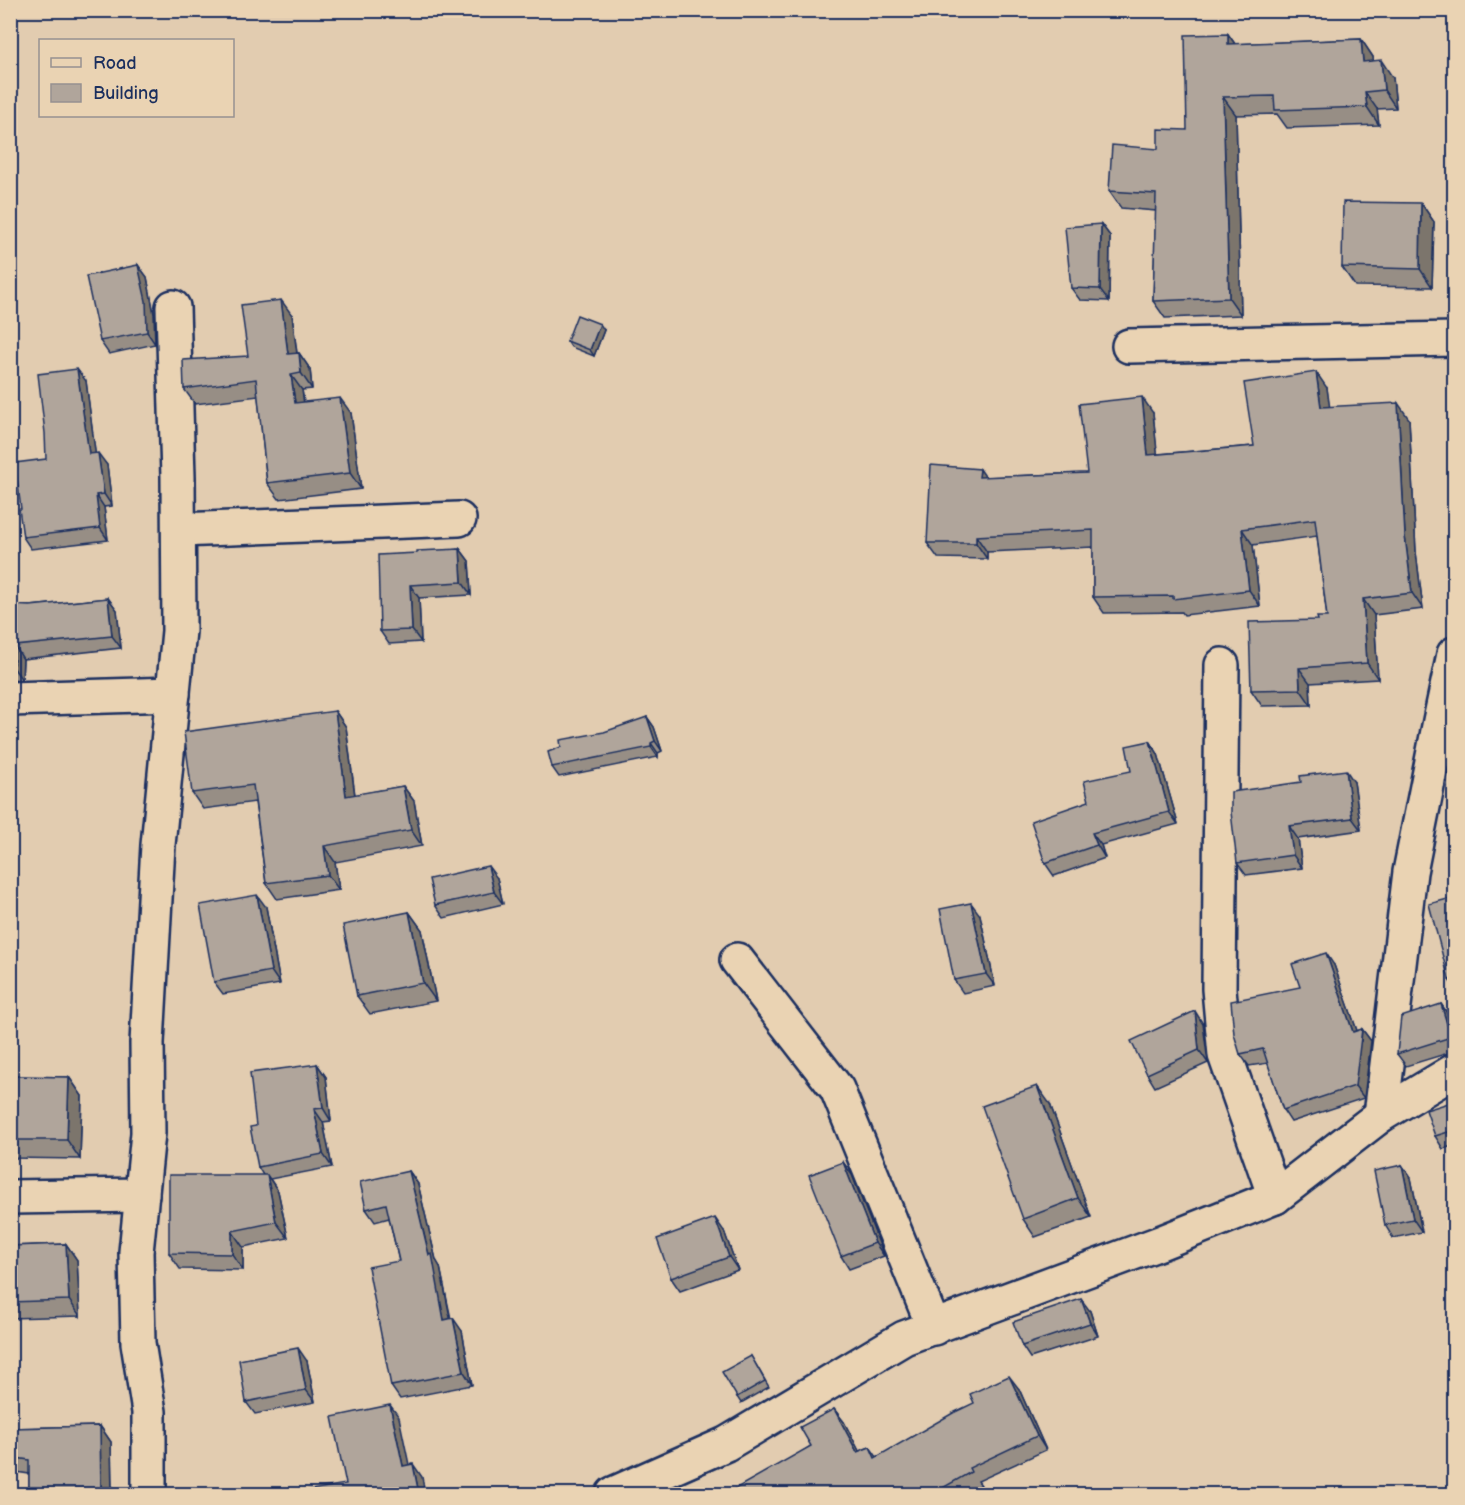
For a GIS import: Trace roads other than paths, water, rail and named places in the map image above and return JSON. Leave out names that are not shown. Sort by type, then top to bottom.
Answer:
[{"type":"street","points":[[149,1494],[149,1412],[138,1343],[136,1252],[148,1133],[147,1042],[158,856],[179,631],[179,530],[173,307]]},
{"type":"street","points":[[1130,346],[1455,339]]},
{"type":"street","points":[[179,530],[459,519]]},
{"type":"street","points":[[1381,1115],[1410,872],[1455,654]]},
{"type":"street","points":[[1222,665],[1219,989],[1225,1054],[1275,1197]]},
{"type":"street","points":[[10,699],[173,694]]},
{"type":"street","points":[[737,960],[837,1089],[933,1328]]},
{"type":"street","points":[[613,1494],[726,1444],[904,1338],[1160,1243],[1275,1197],[1381,1115],[1455,1071]]},
{"type":"street","points":[[10,1197],[142,1195]]}]
